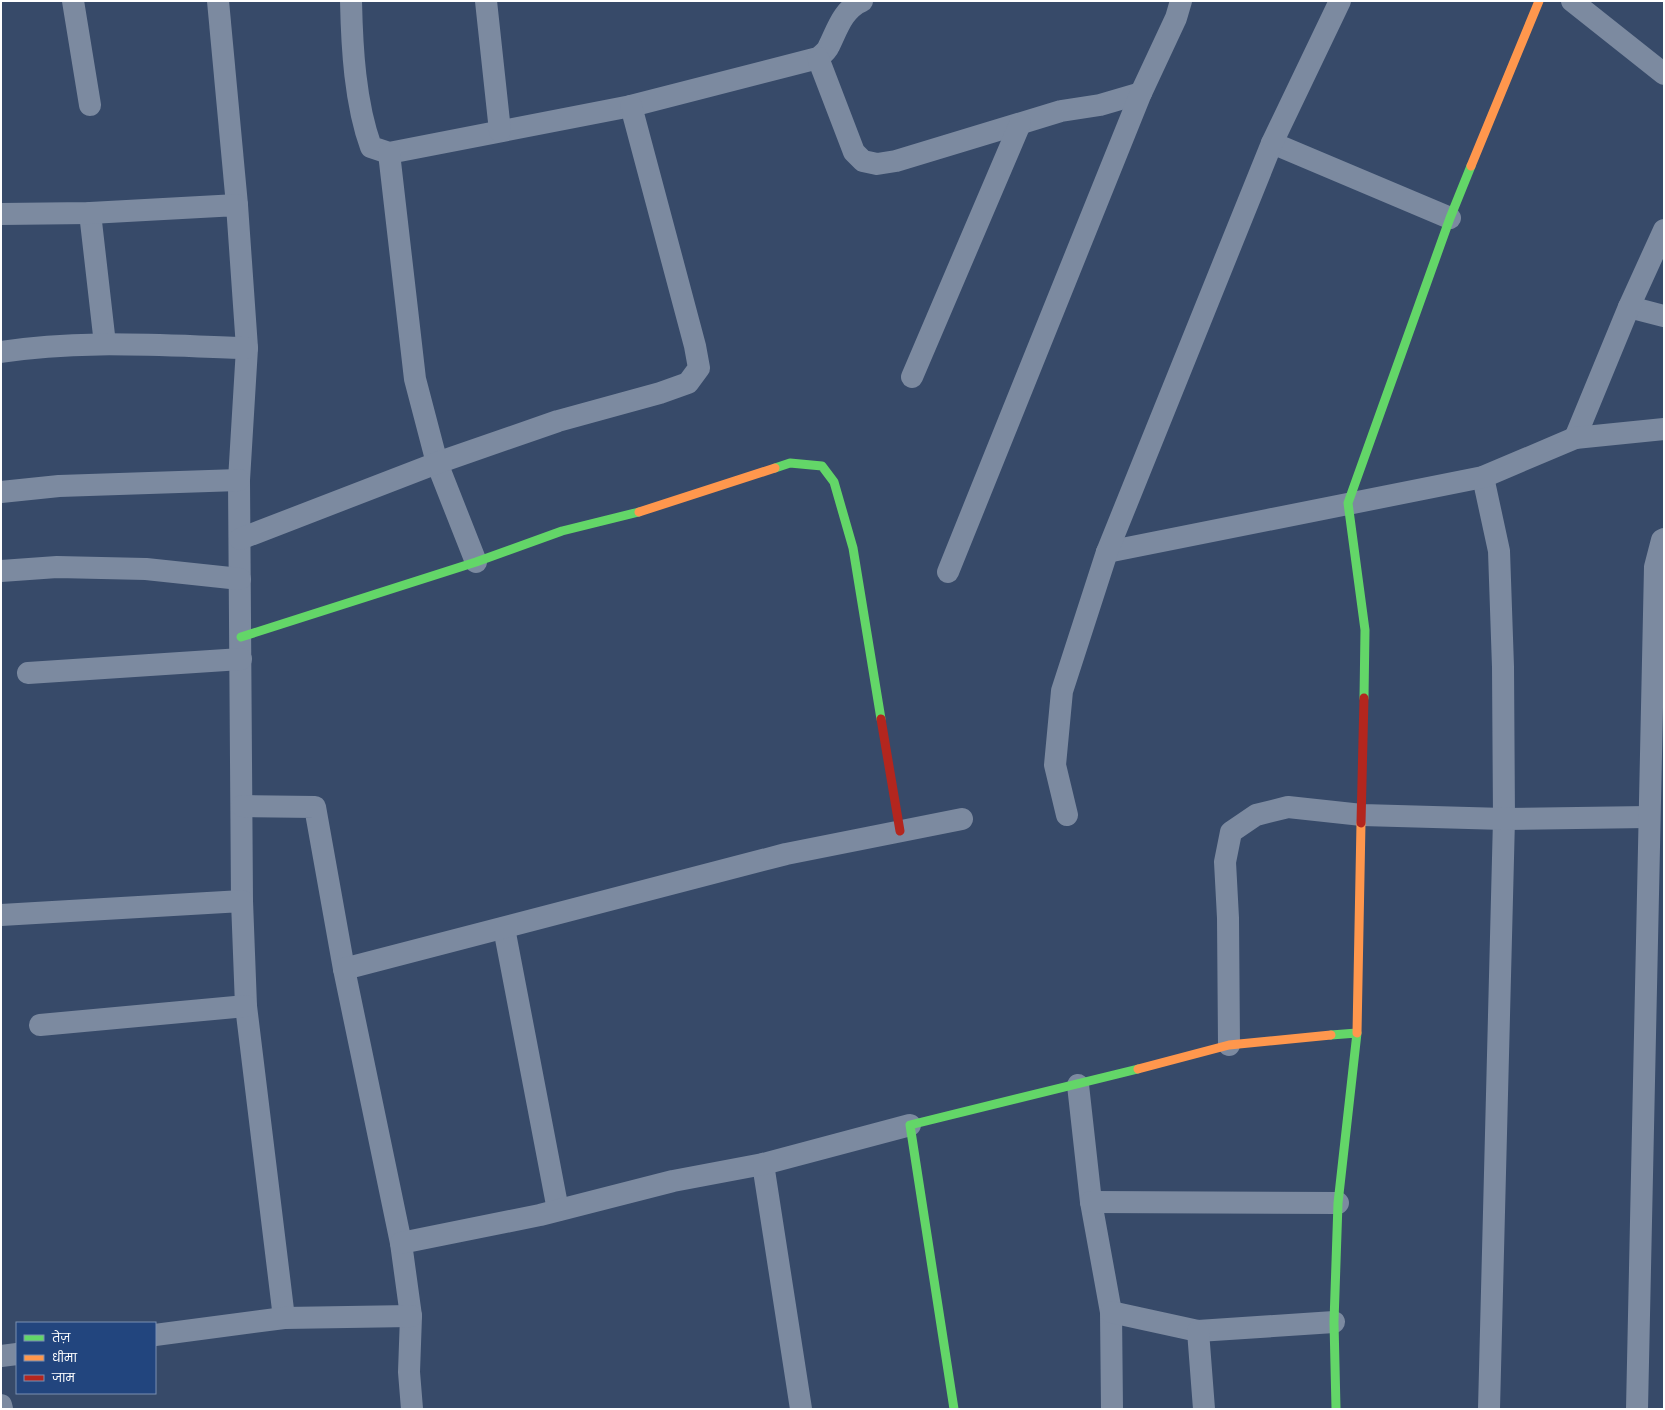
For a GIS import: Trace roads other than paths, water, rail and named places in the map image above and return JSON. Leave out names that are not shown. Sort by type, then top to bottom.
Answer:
[{"type":"street","points":[[73,1],[90,105]]},
{"type":"street","points":[[218,1],[237,205],[247,348],[239,480],[242,901],[246,1006],[284,1318]]},
{"type":"street","points":[[350,1],[351,30],[363,126],[371,147],[389,153],[631,106],[818,58],[828,48],[835,30],[844,16],[859,2]]},
{"type":"street","points":[[486,1],[500,131]]},
{"type":"street","points":[[948,572],[1141,93],[1176,18],[1181,1]]},
{"type":"street","points":[[1067,815],[1055,765],[1062,691],[1107,552],[1272,143],[1340,1]]},
{"type":"street","points":[[1336,1409],[1334,1322],[1338,1203],[1357,1033],[1365,630],[1348,503],[1450,218],[1539,1]]},
{"type":"street","points":[[1572,1],[1664,74]]},
{"type":"street","points":[[818,58],[854,152],[863,161],[877,164],[896,161],[1061,111],[1100,105],[1141,93]]},
{"type":"street","points":[[240,539],[437,464],[558,421],[660,393],[688,383],[699,368],[695,346],[631,106]]},
{"type":"street","points":[[912,377],[1020,124]]},
{"type":"street","points":[[1272,143],[1450,218]]},
{"type":"street","points":[[389,153],[415,379],[437,464],[476,562]]},
{"type":"street","points":[[1,214],[90,213],[237,205]]},
{"type":"street","points":[[90,213],[105,344]]},
{"type":"street","points":[[1575,438],[1629,307],[1664,230]]},
{"type":"street","points":[[1629,307],[1664,316]]},
{"type":"street","points":[[1,352],[105,344],[247,348]]},
{"type":"street","points":[[1107,552],[1483,477],[1575,438],[1664,429]]},
{"type":"street","points":[[241,637],[476,562],[562,531],[638,512],[790,462],[822,466],[834,482],[853,548],[900,831]]},
{"type":"street","points":[[1483,477],[1499,551],[1503,667],[1504,819],[1489,1409]]},
{"type":"street","points":[[1,492],[59,486],[239,480]]},
{"type":"street","points":[[1637,1409],[1648,816],[1657,755],[1655,567],[1662,540],[1664,539]]},
{"type":"street","points":[[1,571],[57,567],[146,569],[240,579]]},
{"type":"street","points":[[28,673],[241,659]]},
{"type":"street","points":[[242,806],[315,807],[344,969],[401,1243],[412,1316],[409,1372],[412,1409]]},
{"type":"street","points":[[1229,1046],[1228,918],[1225,862],[1231,832],[1256,815],[1288,807],[1362,815],[1504,819],[1648,816]]},
{"type":"street","points":[[344,969],[786,854],[962,819]]},
{"type":"street","points":[[1,914],[242,901]]},
{"type":"street","points":[[504,928],[558,1210]]},
{"type":"street","points":[[40,1025],[246,1006]]},
{"type":"street","points":[[401,1243],[558,1210],[673,1181],[763,1164],[910,1125],[1078,1085],[1229,1046],[1357,1033]]},
{"type":"street","points":[[1078,1085],[1091,1202],[1111,1312],[1112,1409]]},
{"type":"street","points":[[910,1125],[954,1409]]},
{"type":"street","points":[[763,1164],[801,1409]]},
{"type":"street","points":[[1091,1202],[1338,1203]]},
{"type":"street","points":[[1111,1312],[1198,1331],[1334,1322]]},
{"type":"street","points":[[156,1335],[284,1318],[412,1316]]},
{"type":"street","points":[[1198,1331],[1204,1409]]},
{"type":"street","points":[[1,1356],[16,1354]]},
{"type":"street","points":[[1,1405],[2,1409]]}]
